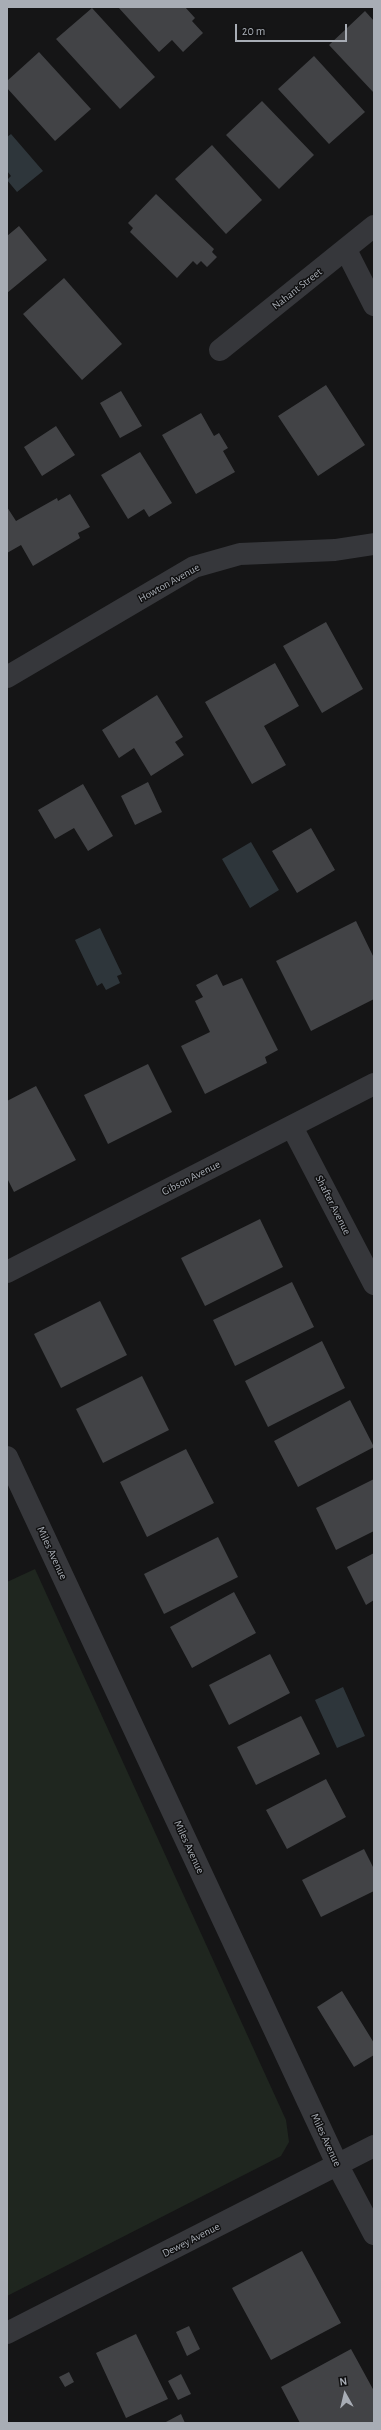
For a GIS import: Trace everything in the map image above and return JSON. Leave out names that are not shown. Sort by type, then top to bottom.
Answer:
[{"type":"street","name":"Nahant Street","points":[[220,350],[374,226]]},
{"type":"street","points":[[346,250],[374,305]]},
{"type":"street","name":"Howton Avenue","points":[[7,678],[194,567],[240,554],[335,550],[374,544]]},
{"type":"street","name":"Gibson Avenue","points":[[7,1272],[374,1084]]},
{"type":"street","name":"Shafter Avenue","points":[[292,1126],[374,1284]]},
{"type":"street","name":"Miles Avenue","points":[[7,1457],[338,2166],[374,2234]]},
{"type":"street","name":"Dewey Avenue","points":[[7,2333],[338,2166],[374,2146]]},
{"type":"shaded area","points":[[11,134],[43,171],[17,192],[7,180],[11,176],[7,171],[7,137]]},
{"type":"shaded area","points":[[251,842],[279,890],[250,908],[222,859]]},
{"type":"shaded area","points":[[100,928],[122,974],[117,976],[120,983],[106,990],[102,983],[97,986],[75,940]]},
{"type":"shaded area","points":[[35,1569],[286,2120],[289,2142],[281,2156],[7,2296],[7,1582]]},
{"type":"shaded area","points":[[343,1687],[365,1736],[337,1748],[315,1700]]},
{"type":"building","points":[[118,7],[185,7],[195,18],[192,21],[203,33],[183,52],[172,40],[159,52]]},
{"type":"building","points":[[92,8],[155,77],[120,109],[56,39]]},
{"type":"building","points":[[365,11],[374,21],[374,93],[329,45]]},
{"type":"building","points":[[39,52],[91,109],[55,141],[7,88],[7,81]]},
{"type":"building","points":[[314,56],[365,112],[329,144],[278,89]]},
{"type":"building","points":[[262,101],[314,155],[279,189],[226,135]]},
{"type":"building","points":[[212,145],[262,200],[226,234],[175,179]]},
{"type":"building","points":[[156,194],[214,249],[212,252],[217,257],[207,267],[201,261],[197,265],[193,261],[177,278],[130,232],[133,228],[128,223]]},
{"type":"building","points":[[19,226],[47,260],[7,293],[7,236]]},
{"type":"building","points":[[64,278],[122,344],[82,380],[23,314]]},
{"type":"building","points":[[326,385],[365,445],[318,476],[278,416]]},
{"type":"building","points":[[121,391],[142,426],[120,438],[100,403]]},
{"type":"building","points":[[201,413],[214,436],[219,433],[228,448],[223,451],[235,472],[196,494],[162,435]]},
{"type":"building","points":[[56,426],[75,455],[42,476],[24,447]]},
{"type":"building","points":[[140,452],[172,503],[149,517],[144,509],[128,519],[101,475]]},
{"type":"building","points":[[70,494],[90,527],[78,533],[80,538],[33,566],[21,545],[7,553],[7,507],[16,521],[57,498],[58,501]]},
{"type":"building","points":[[326,622],[363,689],[322,713],[283,646]]},
{"type":"building","points":[[275,663],[299,706],[264,726],[286,765],[252,784],[205,702]]},
{"type":"building","points":[[157,695],[183,737],[175,742],[184,755],[151,776],[134,748],[119,758],[102,730]]},
{"type":"building","points":[[148,782],[162,812],[135,825],[121,796]]},
{"type":"building","points":[[83,784],[113,836],[88,851],[74,828],[55,839],[38,810]]},
{"type":"building","points":[[311,828],[335,870],[297,893],[272,851]]},
{"type":"building","points":[[356,921],[374,958],[374,999],[311,1031],[276,961]]},
{"type":"building","points":[[217,974],[223,986],[242,978],[278,1050],[265,1057],[267,1063],[205,1094],[181,1046],[210,1032],[195,1001],[203,997],[196,985]]},
{"type":"building","points":[[148,1064],[172,1112],[108,1144],[84,1095]]},
{"type":"building","points":[[36,1086],[76,1160],[14,1192],[7,1178],[7,1101]]},
{"type":"building","points":[[260,1219],[283,1267],[205,1306],[181,1258]]},
{"type":"building","points":[[292,1282],[314,1327],[235,1366],[213,1320]]},
{"type":"building","points":[[100,1301],[127,1355],[61,1388],[34,1334]]},
{"type":"building","points":[[322,1341],[345,1388],[268,1427],[245,1381]]},
{"type":"building","points":[[142,1376],[169,1430],[103,1463],[76,1409]]},
{"type":"building","points":[[350,1400],[374,1447],[298,1487],[274,1441]]},
{"type":"building","points":[[186,1449],[214,1503],[147,1537],[120,1482]]},
{"type":"building","points":[[374,1479],[374,1531],[336,1550],[316,1508]]},
{"type":"building","points":[[218,1537],[238,1577],[164,1614],[144,1574]]},
{"type":"building","points":[[374,1553],[374,1600],[366,1605],[347,1567]]},
{"type":"building","points":[[234,1592],[256,1633],[192,1668],[170,1627]]},
{"type":"building","points":[[270,1654],[290,1693],[229,1725],[209,1685]]},
{"type":"building","points":[[301,1716],[320,1754],[256,1785],[237,1747]]},
{"type":"building","points":[[326,1779],[346,1817],[287,1849],[266,1810]]},
{"type":"building","points":[[364,1849],[374,1869],[374,1891],[321,1917],[302,1880]]},
{"type":"building","points":[[342,1991],[374,2043],[374,2055],[354,2067],[317,2007]]},
{"type":"building","points":[[302,2251],[341,2323],[271,2360],[232,2288]]},
{"type":"building","points":[[189,2326],[200,2349],[187,2356],[176,2332]]},
{"type":"building","points":[[136,2334],[168,2399],[126,2418],[96,2353]]},
{"type":"building","points":[[351,2349],[374,2391],[374,2423],[300,2423],[281,2387]]},
{"type":"building","points":[[69,2372],[74,2382],[65,2387],[59,2377]]},
{"type":"building","points":[[181,2374],[191,2394],[178,2400],[168,2381]]},
{"type":"building","points":[[181,2414],[185,2423],[164,2423]]}]
